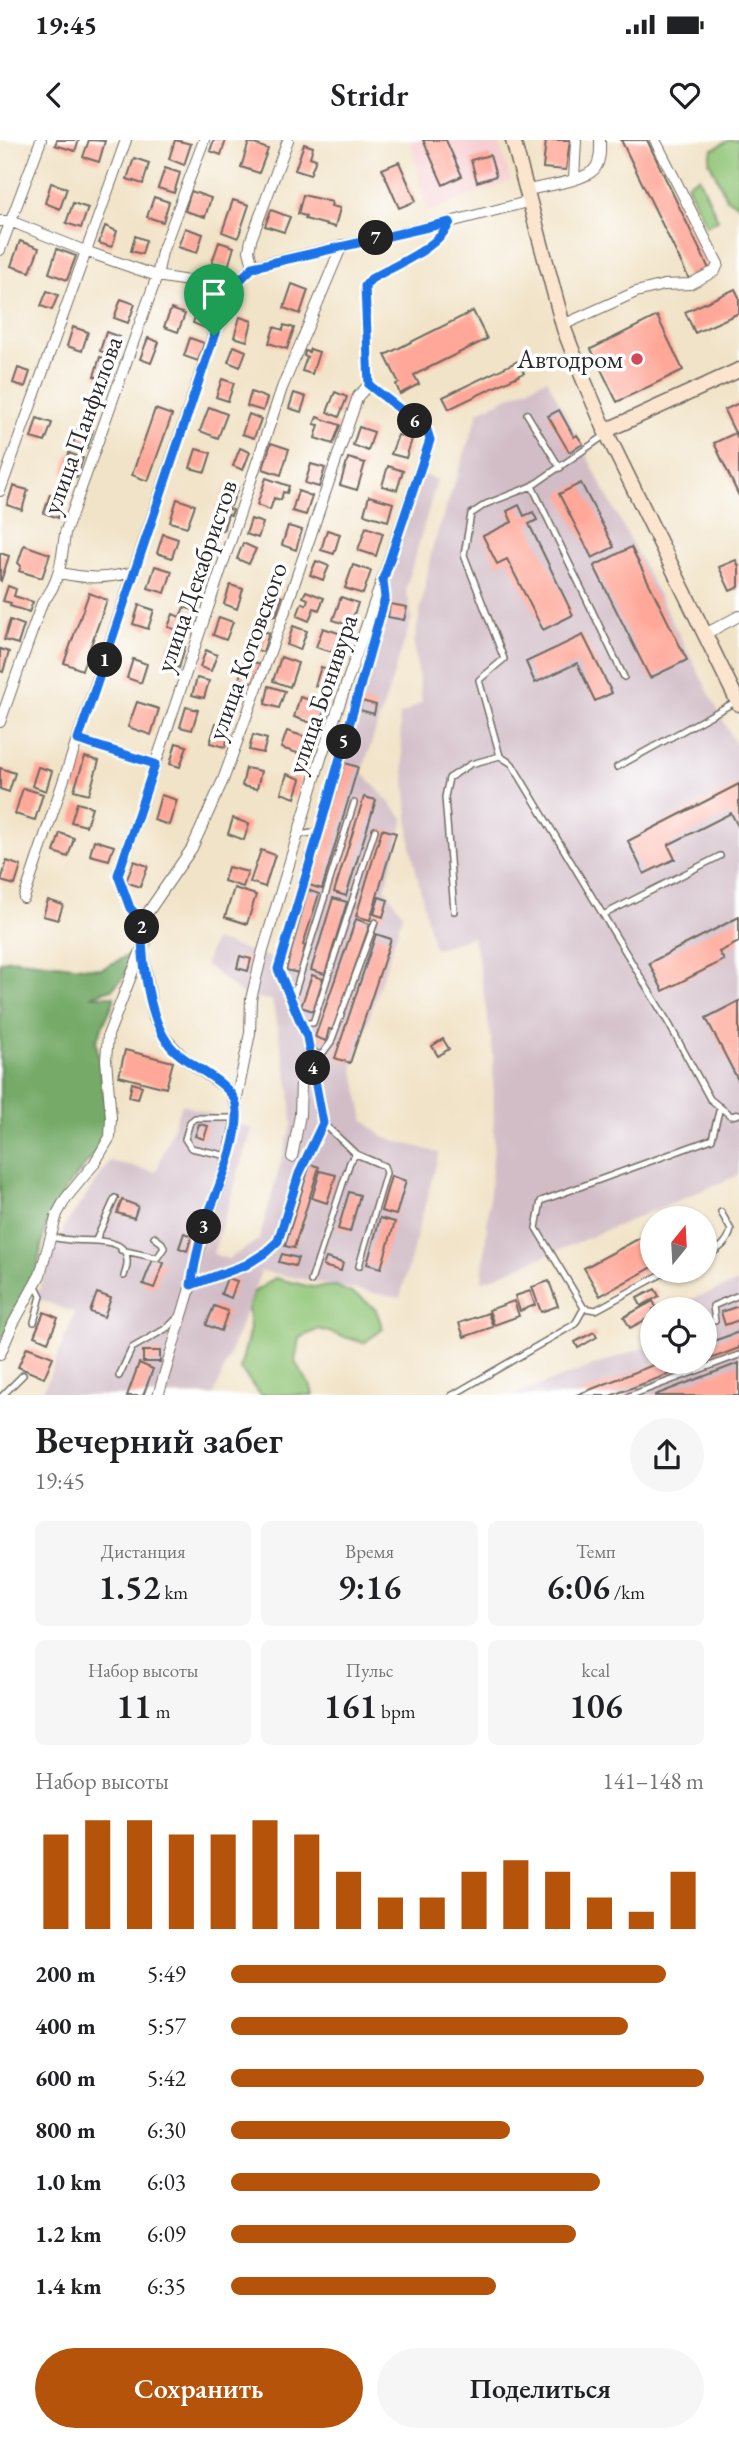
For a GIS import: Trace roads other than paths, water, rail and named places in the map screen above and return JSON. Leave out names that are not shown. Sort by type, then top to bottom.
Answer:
[{"type":"street","points":[[0,250],[5,221],[41,140]]},
{"type":"street","points":[[0,491],[126,140]]},
{"type":"street","name":"улица Панфилова","points":[[0,722],[42,603],[50,595],[60,573],[65,533],[157,276],[162,252],[204,140]]},
{"type":"street","points":[[253,267],[249,251],[251,240],[288,140]]},
{"type":"street","points":[[513,140],[563,325],[606,433],[738,702]]},
{"type":"street","points":[[574,179],[576,140]]},
{"type":"street","points":[[24,898],[232,288],[253,267],[450,222],[590,174],[596,167],[600,140]]},
{"type":"street","points":[[563,325],[636,292],[664,285],[690,284],[715,271],[718,264],[655,140]]},
{"type":"street","points":[[5,221],[157,276],[232,288]]},
{"type":"street","name":"улица Декабристов","points":[[142,921],[130,908],[118,875],[282,388],[342,245]]},
{"type":"street","points":[[606,433],[739,370]]},
{"type":"street","name":"улица Котовского","points":[[142,921],[192,848],[218,792],[285,611],[358,396],[369,385]]},
{"type":"street","name":"улица Бонивура","points":[[236,1102],[250,1033],[251,999],[262,954],[321,758],[427,449]]},
{"type":"street","points":[[60,573],[89,579],[107,579],[134,572]]},
{"type":"street","points":[[191,1285],[246,1265],[278,1241],[299,1174],[323,1123],[309,1048],[278,969],[385,598],[383,580]]},
{"type":"street","points":[[705,634],[739,616]]},
{"type":"street","points":[[78,740],[155,764]]},
{"type":"street","points":[[142,921],[142,948],[154,1017],[164,1037],[171,1048],[224,1085],[236,1102],[229,1156],[205,1224],[191,1285],[158,1395]]},
{"type":"street","points":[[0,1354],[13,1324],[36,1286],[49,1237],[61,1206],[94,1164],[110,1137],[106,1060],[108,1035],[142,948]]},
{"type":"street","points":[[292,1157],[300,1115],[301,1081],[312,1037]]},
{"type":"lane","points":[[427,449],[430,440],[427,430],[369,385],[365,286],[371,279],[433,244],[446,232],[450,222]]},
{"type":"lane","points":[[527,414],[560,468]]},
{"type":"lane","points":[[606,433],[532,486],[486,504],[471,514],[464,555],[504,659],[479,680],[500,756],[512,764],[669,1024],[710,1099],[731,1116],[739,1114]]},
{"type":"lane","points":[[532,486],[624,677]]},
{"type":"lane","points":[[617,767],[738,702]]},
{"type":"lane","points":[[454,911],[444,797],[449,778],[471,764],[500,756]]},
{"type":"lane","points":[[292,1001],[354,803]]},
{"type":"lane","points":[[301,1023],[313,1023],[374,830]]},
{"type":"lane","points":[[298,835],[319,832]]},
{"type":"lane","points":[[603,915],[720,856]]},
{"type":"lane","points":[[309,1048],[322,1054],[331,1042],[375,922]]},
{"type":"lane","points":[[645,1283],[596,1310],[584,1308],[536,1228],[541,1200],[712,1139],[720,1107]]},
{"type":"lane","points":[[229,1156],[191,1148],[185,1139],[190,1122],[195,1118],[236,1118]]},
{"type":"lane","points":[[323,1123],[356,1154],[384,1166],[386,1173],[359,1266]]},
{"type":"lane","points":[[311,1281],[350,1162],[356,1154]]},
{"type":"lane","points":[[96,1240],[115,1198]]},
{"type":"lane","points":[[718,1250],[726,1245],[730,1230],[721,1212]]},
{"type":"lane","points":[[49,1237],[112,1242],[128,1260],[124,1276]]},
{"type":"lane","points":[[121,1250],[157,1258],[164,1248],[154,1237]]},
{"type":"lane","points":[[34,1322],[41,1296],[36,1286]]},
{"type":"lane","points":[[717,1304],[739,1296]]},
{"type":"lane","points":[[451,1395],[575,1324],[584,1308]]},
{"type":"lane","points":[[119,1376],[132,1348],[167,1328],[183,1312]]},
{"type":"lane","points":[[629,1395],[739,1355]]},
{"type":"lane","points":[[2,1395],[23,1375]]},
{"type":"place","name":"Автодром","points":[[637,359]]}]
